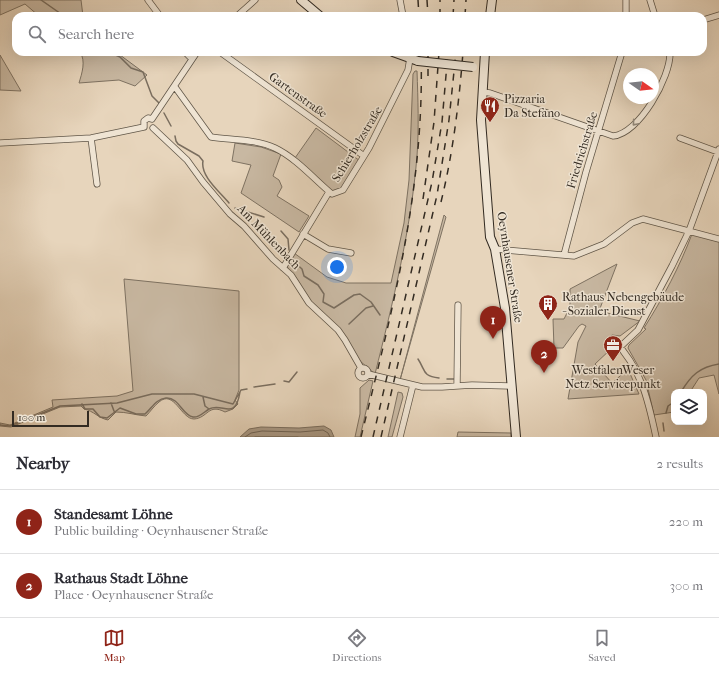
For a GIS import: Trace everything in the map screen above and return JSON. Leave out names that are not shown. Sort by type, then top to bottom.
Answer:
[{"type":"main road","points":[[301,0],[315,12]]},
{"type":"main road","points":[[490,12],[492,0]]},
{"type":"main road","name":"Oeynhausener Straße","points":[[486,56],[481,120],[490,237],[495,249],[505,308],[516,437]]},
{"type":"main road","points":[[413,57],[484,68]]},
{"type":"street","points":[[149,0],[157,12]]},
{"type":"street","points":[[242,12],[255,0]]},
{"type":"street","points":[[400,0],[402,12]]},
{"type":"street","points":[[626,0],[626,12]]},
{"type":"street","points":[[650,0],[654,12]]},
{"type":"street","points":[[707,19],[719,15]]},
{"type":"street","name":"Gartenstraße","points":[[226,56],[364,156]]},
{"type":"street","name":"Friedrichstraße","points":[[564,255],[586,172],[621,56]]},
{"type":"street","points":[[482,92],[490,93],[613,136],[618,135],[633,126],[659,93],[669,63],[670,56]]},
{"type":"street","name":"Schierholzstraße","points":[[175,87],[211,137],[274,147],[285,154],[332,194],[343,190],[364,156],[387,114],[413,57]]},
{"type":"street","points":[[152,119],[175,87],[191,58]]},
{"type":"street","points":[[144,127],[144,121],[148,118],[152,119]]},
{"type":"street","points":[[0,143],[91,138],[144,127],[147,130],[153,128],[154,122],[152,119]]},
{"type":"street","name":"Am Mühlenbach","points":[[153,128],[187,160],[213,195],[273,259],[291,275],[309,303],[338,330],[361,368],[358,372],[360,377],[365,377],[368,374],[413,385]]},
{"type":"street","points":[[91,138],[97,184]]},
{"type":"street","points":[[620,346],[643,324],[689,231],[718,150],[680,138]]},
{"type":"street","points":[[283,268],[329,192]]},
{"type":"street","points":[[495,249],[564,255],[580,254],[604,244],[632,223],[643,220],[719,239]]},
{"type":"street","points":[[304,234],[328,249],[351,254]]},
{"type":"street","points":[[457,386],[458,305]]},
{"type":"street","points":[[613,339],[632,362],[640,378],[656,437]]},
{"type":"street","points":[[400,437],[413,385],[442,387],[512,386]]},
{"type":"shaded area","points":[[0,0],[81,0],[82,12],[34,12],[25,4],[0,15]]},
{"type":"shaded area","points":[[0,55],[21,91],[0,90]]},
{"type":"shaded area","points":[[82,56],[121,56],[147,75],[135,86],[119,80],[79,83],[83,59]]},
{"type":"shaded area","points":[[417,71],[418,124],[414,183],[406,238],[375,374],[360,361],[340,330],[309,300],[295,276],[288,269],[287,264],[294,253],[327,277],[346,283],[391,283],[404,223],[409,180],[413,74]]},
{"type":"shaded area","points":[[316,128],[360,161],[342,189],[333,192],[295,158]]},
{"type":"shaded area","points":[[235,143],[261,147],[281,154],[273,176],[279,180],[282,187],[277,196],[309,216],[299,232],[241,193],[251,165],[232,161]]},
{"type":"shaded area","points":[[444,215],[446,217],[400,380]]},
{"type":"shaded area","points":[[692,234],[719,241],[719,394],[714,375],[699,378],[692,389],[671,389],[671,412],[654,415],[646,380],[628,348],[629,345],[646,329],[644,328],[671,282]]},
{"type":"shaded area","points":[[617,264],[599,311],[640,321],[620,336],[612,335],[606,340],[612,348],[595,364],[612,383],[628,369],[639,394],[568,399],[578,342],[586,326],[582,324],[579,326],[563,348],[554,348],[553,319],[564,319],[570,307],[570,289]]},
{"type":"shaded area","points":[[124,279],[239,291],[239,390],[235,400],[238,404],[233,409],[225,412],[215,409],[199,418],[194,419],[185,415],[169,399],[164,399],[159,402],[146,416],[116,412],[108,420],[101,418],[81,406],[60,407],[11,427],[0,426],[0,423],[10,425],[53,407],[52,400],[117,396],[133,391]]},
{"type":"shaded area","points":[[369,380],[373,381],[360,437],[355,437],[360,414],[360,388]]},
{"type":"shaded area","points":[[398,392],[402,393],[403,397],[392,437],[388,437]]},
{"type":"shaded area","points":[[458,432],[511,433],[511,437],[457,437]]},
{"type":"water","points":[[324,426],[331,430],[334,437],[240,437],[249,429],[261,427],[299,428]]},
{"type":"waterway","points":[[41,0],[58,12]]},
{"type":"waterway","points":[[118,56],[131,68],[143,72],[152,96],[159,103]]},
{"type":"waterway","points":[[164,113],[171,126]]},
{"type":"waterway","points":[[175,136],[178,144],[199,156],[203,161],[203,167],[208,178],[229,203]]},
{"type":"waterway","points":[[235,208],[264,217]]},
{"type":"waterway","points":[[281,231],[288,239],[289,250]]},
{"type":"waterway","points":[[292,260],[302,269],[304,276],[318,285],[324,294],[323,302],[334,308],[354,295],[360,294],[371,302],[380,315]]},
{"type":"waterway","points":[[349,324],[366,308],[373,306]]},
{"type":"waterway","points":[[418,359],[427,374],[439,378]]},
{"type":"waterway","points":[[683,389],[692,376],[706,367],[719,364]]},
{"type":"waterway","points":[[284,381],[289,382],[297,372]]},
{"type":"waterway","points":[[447,379],[455,379]]},
{"type":"waterway","points":[[254,387],[275,384]]},
{"type":"waterway","points":[[0,425],[10,426],[60,406],[117,403],[152,394],[194,394],[233,404],[241,390],[247,389]]},
{"type":"waterway","points":[[82,404],[85,409],[93,409],[100,417],[107,418],[120,408],[136,414],[145,414],[159,400],[170,398],[174,400],[189,416],[195,417],[214,407],[232,409],[238,401],[240,392]]},
{"type":"waterway","points":[[203,397],[205,406],[209,409]]},
{"type":"waterway","points":[[111,403],[114,411]]},
{"type":"waterway","points":[[666,413],[668,406],[671,404]]},
{"type":"waterway","points":[[663,423],[664,431]]},
{"type":"railway","points":[[418,0],[419,12]]},
{"type":"railway","points":[[427,0],[428,12]]},
{"type":"railway","points":[[440,0],[440,12]]},
{"type":"railway","points":[[453,12],[454,0]]},
{"type":"railway","points":[[465,12],[466,0]]},
{"type":"railway","points":[[361,437],[395,294],[412,199],[418,151],[421,102],[421,56]]},
{"type":"railway","points":[[428,56],[428,76]]},
{"type":"railway","points":[[423,199],[434,122],[439,56]]},
{"type":"railway","points":[[373,437],[432,182],[442,122],[448,56]]},
{"type":"railway","points":[[381,437],[437,195],[449,120],[456,56]]},
{"type":"railway","points":[[441,202],[455,128],[463,56]]},
{"type":"place","name":"Pizzaria Da Stefano","points":[[490,123]]},
{"type":"place","name":"Rathaus Nebengebäude - Sozialer Dienst","points":[[548,321]]},
{"type":"place","name":"Standesamt Löhne","points":[[493,339]]},
{"type":"place","name":"WestfalenWeser Netz Servicepunkt","points":[[613,362]]},
{"type":"place","name":"Rathaus Stadt Löhne","points":[[544,373]]}]
